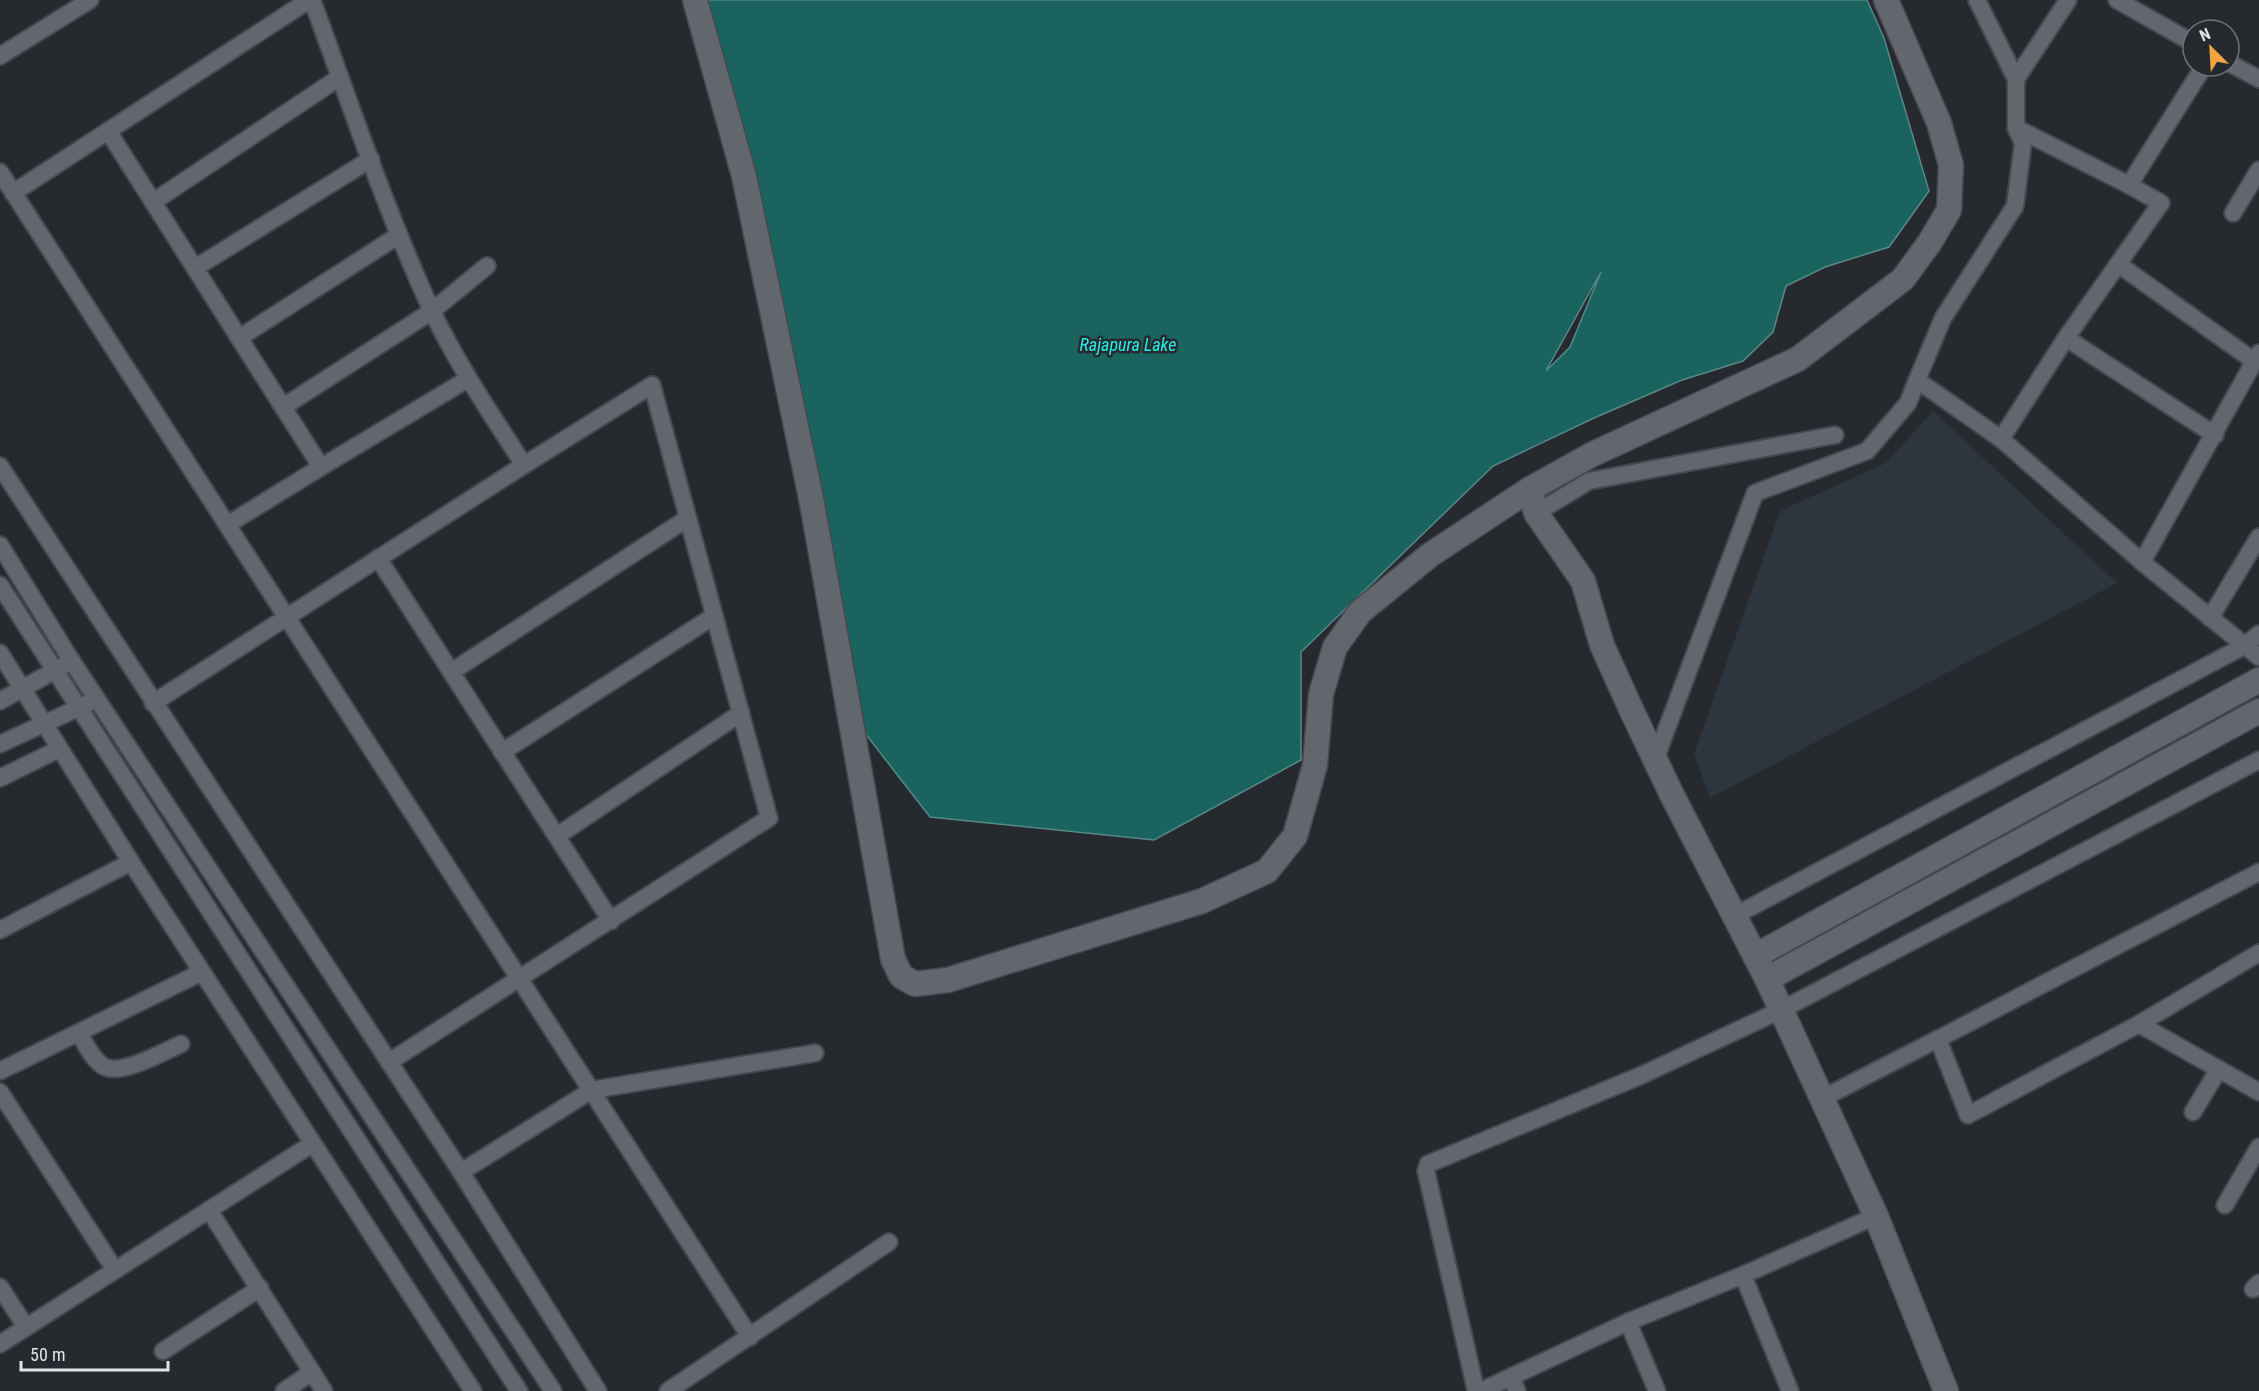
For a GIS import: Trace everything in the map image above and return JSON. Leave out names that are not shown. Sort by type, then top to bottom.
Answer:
[{"type":"street","points":[[0,56],[90,0]]},
{"type":"street","points":[[13,193],[311,0],[399,235],[432,311],[468,379],[524,465]]},
{"type":"street","points":[[694,0],[744,176],[812,502],[893,959],[901,976],[915,984],[948,980],[1202,901],[1267,871],[1295,836],[1315,765],[1322,694],[1335,647],[1360,612],[1430,555],[1530,489],[1593,454],[1798,359],[1903,279],[1930,242],[1949,210],[1952,165],[1939,123],[1886,0]]},
{"type":"street","points":[[1655,760],[1755,493],[1867,451],[1908,403],[1943,318],[2015,206],[2023,143],[2016,128],[2016,79],[1977,0]]},
{"type":"street","points":[[2016,79],[2068,0]]},
{"type":"street","points":[[2117,0],[2181,36]]},
{"type":"street","points":[[2241,69],[2259,79]]},
{"type":"street","points":[[153,202],[340,77]]},
{"type":"street","points":[[2129,185],[2196,78]]},
{"type":"street","points":[[2001,440],[2066,338],[2161,203],[2016,128]]},
{"type":"street","points":[[108,131],[321,467]]},
{"type":"street","points":[[195,268],[371,159]]},
{"type":"street","points":[[2234,213],[2259,170]]},
{"type":"street","points":[[0,172],[750,1337]]},
{"type":"street","points":[[239,338],[399,235]]},
{"type":"street","points":[[2118,264],[2257,357],[2142,562]]},
{"type":"street","points":[[283,406],[432,311],[487,266]]},
{"type":"street","points":[[2066,338],[2215,435]]},
{"type":"street","points":[[227,525],[468,379]]},
{"type":"street","points":[[1917,380],[2001,440],[2142,562],[2259,657]]},
{"type":"street","points":[[153,702],[652,385],[769,818],[389,1062]]},
{"type":"street","points":[[1536,513],[1589,481],[1835,435]]},
{"type":"street","points":[[0,466],[461,1172],[598,1391]]},
{"type":"street","points":[[1530,489],[1536,513],[1583,581],[1602,645],[1655,760],[1767,979],[1876,1216],[1946,1391]]},
{"type":"street","points":[[451,672],[688,518]]},
{"type":"street","points":[[2211,618],[2259,537]]},
{"type":"street","points":[[0,545],[97,700],[553,1391]]},
{"type":"street","points":[[378,558],[611,921]]},
{"type":"street","points":[[0,585],[519,1391]]},
{"type":"street","points":[[502,752],[714,616]]},
{"type":"street","points":[[1734,916],[2244,646],[2259,634]]},
{"type":"street","points":[[0,655],[312,1144],[473,1391]]},
{"type":"street","points":[[0,701],[56,671],[71,660]]},
{"type":"street","points":[[1755,956],[2259,680]]},
{"type":"street","points":[[0,744],[97,700]]},
{"type":"street","points":[[557,836],[741,713]]},
{"type":"street","points":[[1767,979],[2252,721]]},
{"type":"street","points":[[0,778],[59,749]]},
{"type":"street","points":[[1476,1391],[1426,1171],[1428,1164],[1642,1075],[1781,1010],[2259,760]]},
{"type":"street","points":[[0,930],[131,862]]},
{"type":"street","points":[[1821,1099],[2259,872]]},
{"type":"street","points":[[1938,1039],[1968,1115],[2139,1024],[2259,953]]},
{"type":"street","points":[[0,1071],[202,972]]},
{"type":"street","points":[[2139,1024],[2259,1092]]},
{"type":"street","points":[[78,1033],[98,1061],[106,1068],[125,1068],[181,1044]]},
{"type":"street","points":[[461,1172],[592,1090],[815,1053]]},
{"type":"street","points":[[2193,1112],[2219,1069]]},
{"type":"street","points":[[0,1092],[115,1270]]},
{"type":"street","points":[[0,1344],[312,1144]]},
{"type":"street","points":[[2225,1205],[2259,1147]]},
{"type":"street","points":[[209,1210],[324,1391]]},
{"type":"street","points":[[1481,1391],[1514,1384],[1628,1322],[1743,1275],[1876,1216]]},
{"type":"street","points":[[668,1391],[890,1242]]},
{"type":"street","points":[[1743,1275],[1790,1391]]},
{"type":"street","points":[[0,1287],[26,1327]]},
{"type":"street","points":[[163,1351],[260,1288]]},
{"type":"street","points":[[1628,1322],[1656,1391]]},
{"type":"street","points":[[284,1391],[312,1372]]},
{"type":"shaded area","points":[[1933,411],[2117,583],[1710,798],[1694,754],[1780,511],[1886,463]]},
{"type":"water","name":"Rajapura Lake","points":[[688,0],[1867,0],[1884,38],[1929,191],[1889,247],[1825,267],[1786,286],[1773,332],[1743,361],[1682,380],[1594,418],[1493,466],[1301,652],[1301,760],[1154,840],[930,817],[840,701],[795,423]],"holes":[[[1601,272],[1570,347],[1547,370]]]}]
